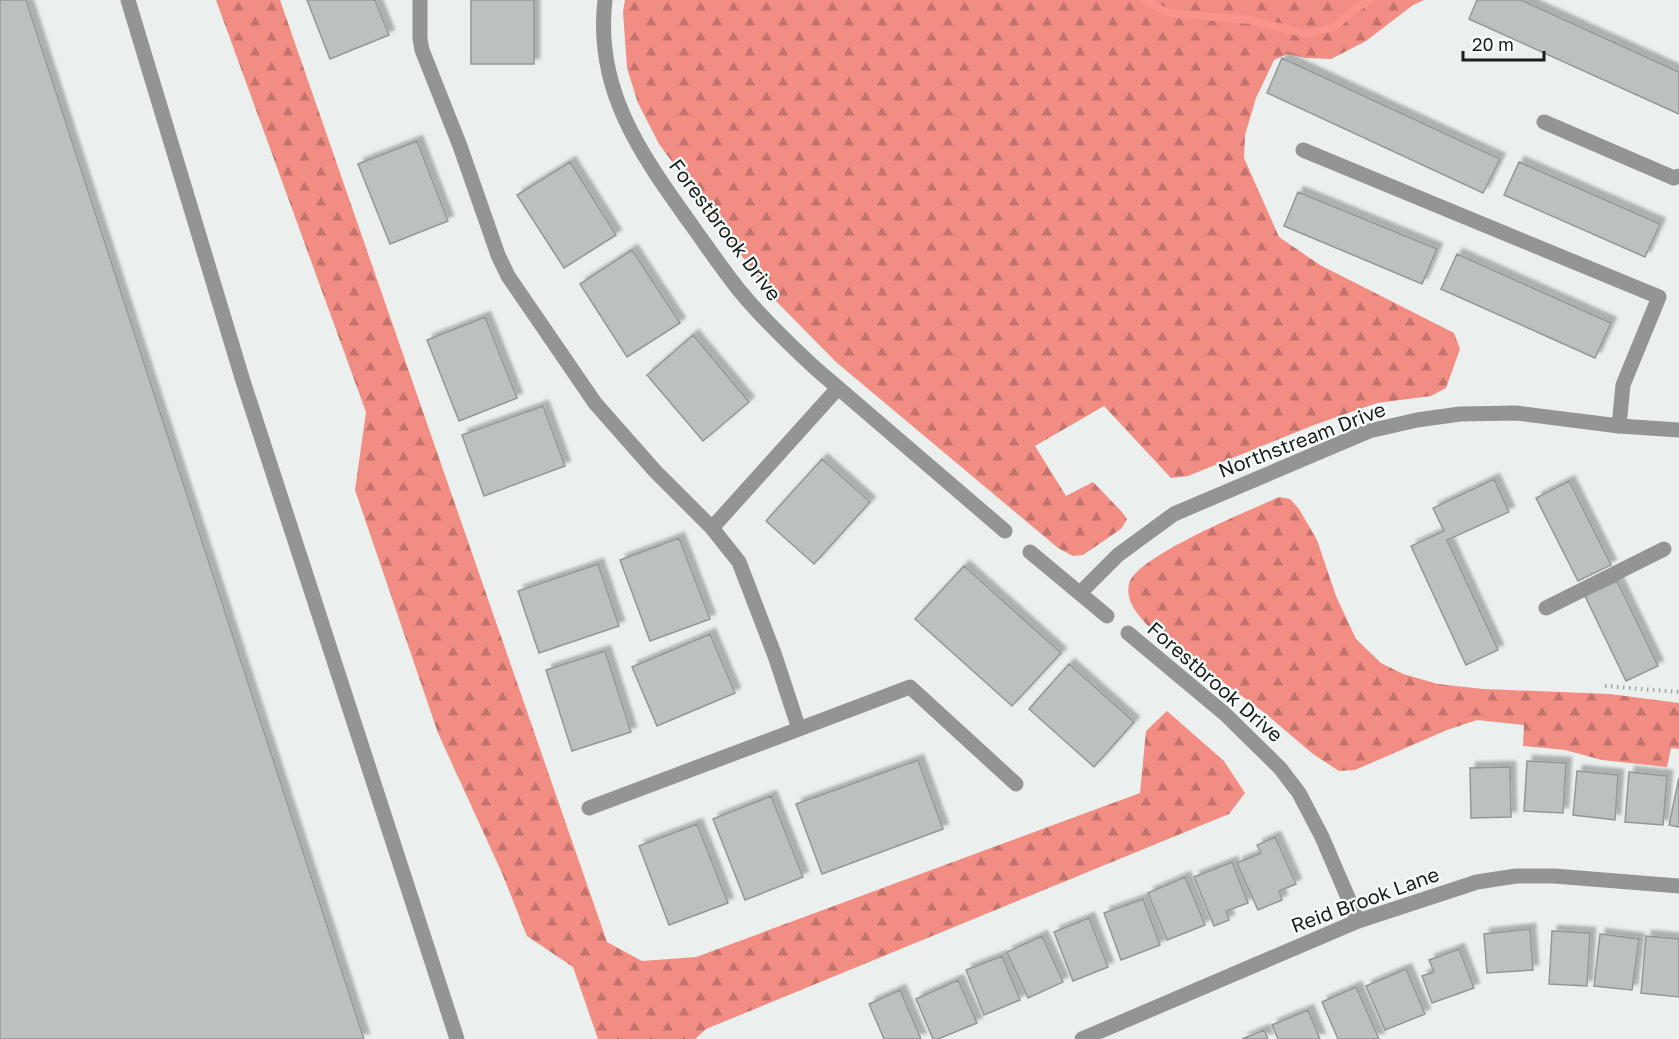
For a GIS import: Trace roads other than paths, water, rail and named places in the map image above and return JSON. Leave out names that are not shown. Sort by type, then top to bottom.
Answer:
[{"type":"street","points":[[128,0],[247,392],[457,1039]]},
{"type":"street","points":[[420,0],[422,50],[460,146],[498,255],[508,276],[595,403],[655,471],[712,528],[740,562],[799,729]]},
{"type":"street","name":"Forestbrook Drive","points":[[605,0],[603,17],[606,59],[616,100],[627,124],[653,171],[739,290],[789,344],[1005,531]]},
{"type":"street","points":[[1544,122],[1674,178],[1679,176]]},
{"type":"street","points":[[1303,150],[1659,297],[1623,385],[1619,426]]},
{"type":"street","points":[[712,528],[838,387]]},
{"type":"street","name":"Northstream Drive","points":[[1080,593],[1118,555],[1174,514],[1369,431],[1417,420],[1460,414],[1516,413],[1619,426],[1679,430]]},
{"type":"street","points":[[1546,608],[1664,549]]},
{"type":"street","points":[[1030,552],[1107,616]]},
{"type":"street","name":"Forestbrook Drive","points":[[1128,633],[1225,714],[1280,768],[1299,793],[1322,837],[1358,921]]},
{"type":"street","points":[[589,808],[910,687],[1017,784]]},
{"type":"street","name":"Reid Brook Lane","points":[[1082,1039],[1118,1032],[1358,921],[1476,882],[1516,876],[1554,876],[1679,886]]},
{"type":"waterway","points":[[1144,0],[1168,13],[1250,20],[1307,34],[1334,27],[1356,8],[1371,0]]}]
